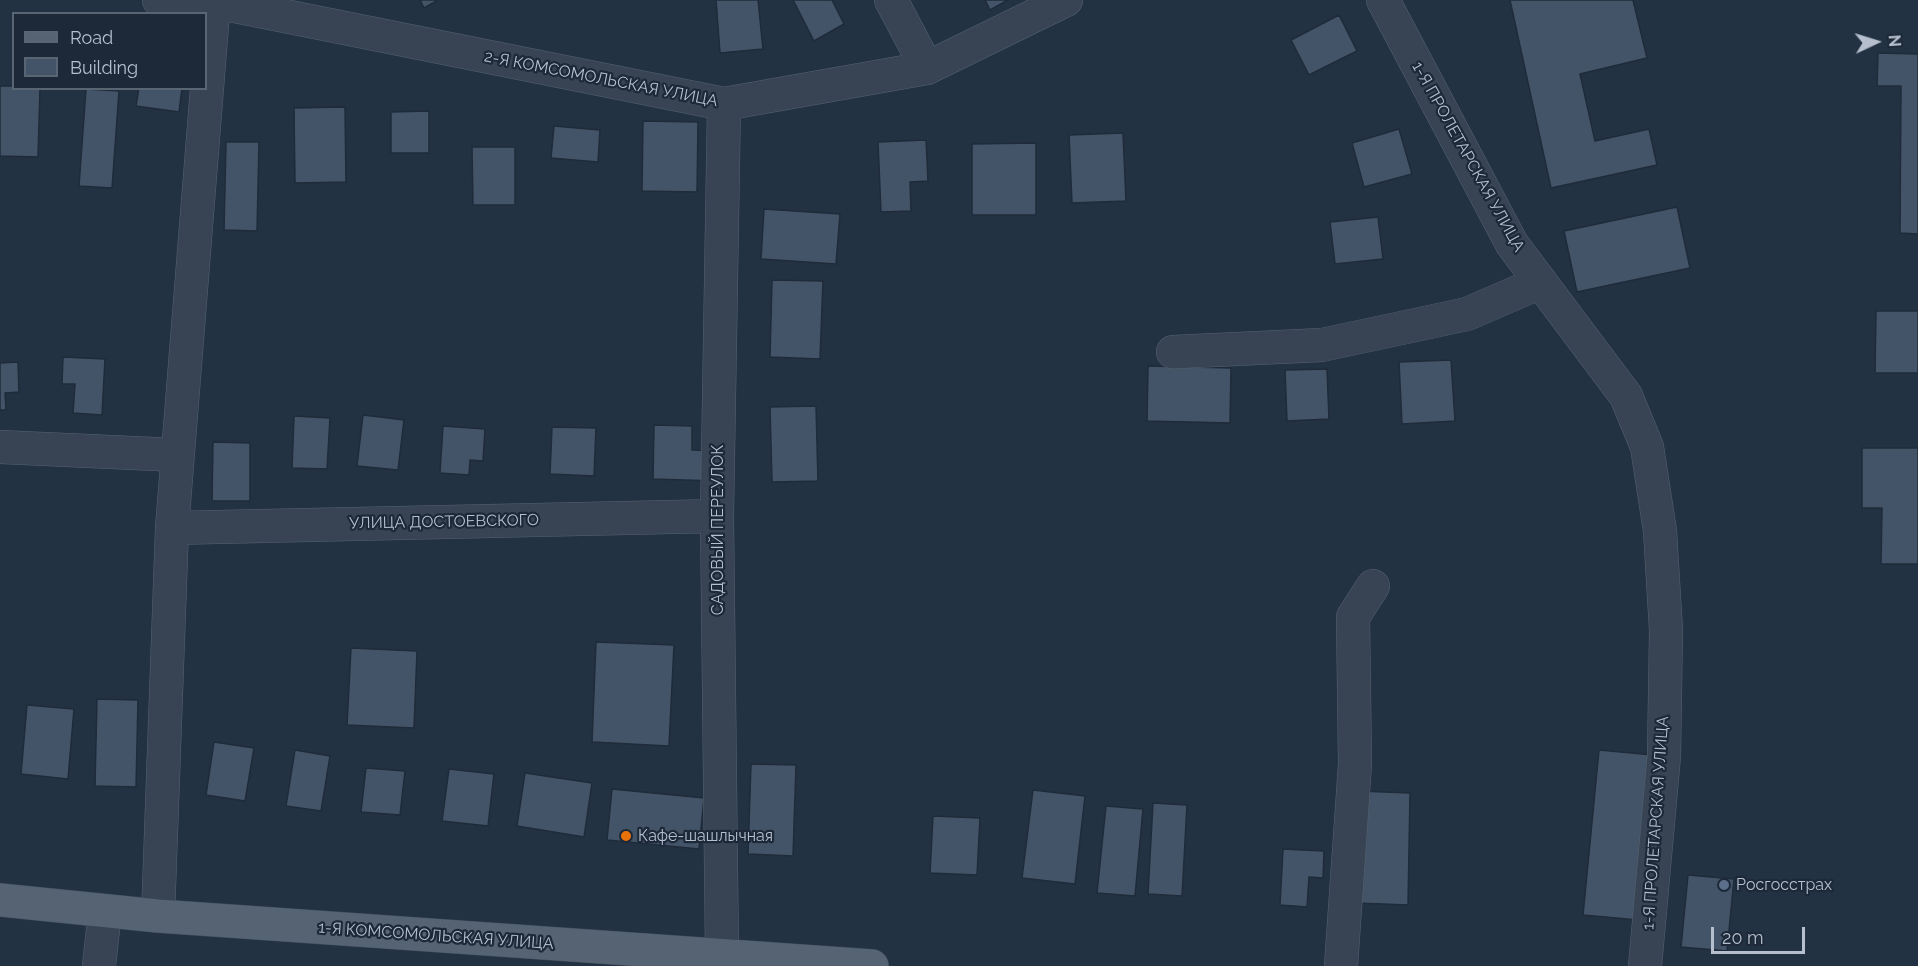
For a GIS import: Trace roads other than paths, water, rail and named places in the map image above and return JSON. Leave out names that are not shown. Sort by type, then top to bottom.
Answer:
[{"type":"main road","name":"1-Я КОМСОМОЛЬСКАЯ УЛИЦА","points":[[0,900],[105,912],[872,966]]},
{"type":"street","name":"2-Я КОМСОМОЛЬСКАЯ УЛИЦА","points":[[159,0],[214,1],[724,104],[927,68],[1066,0]]},
{"type":"street","points":[[891,0],[927,68]]},
{"type":"street","name":"1-Я ПРОЛЕТАРСКАЯ УЛИЦА","points":[[1383,0],[1512,244],[1626,396],[1647,447],[1660,531],[1666,630],[1664,756],[1645,966]]},
{"type":"street","points":[[207,87],[214,1]]},
{"type":"street","points":[[158,916],[172,528],[207,90]]},
{"type":"street","name":"САДОВЫЙ ПЕРЕУЛОК","points":[[722,956],[717,516],[724,104]]},
{"type":"street","points":[[1173,352],[1322,345],[1467,314],[1541,282]]},
{"type":"street","points":[[0,447],[177,455]]},
{"type":"street","name":"УЛИЦА ДОСТОЕВСКОГО","points":[[172,528],[717,516]]},
{"type":"street","points":[[1341,966],[1354,764],[1353,617],[1373,586]]},
{"type":"street","points":[[99,966],[105,912]]},
{"type":"place","name":"Кафе-шашлычная","points":[[626,836]]},
{"type":"place","name":"Росгосстрах","points":[[1724,885]]}]
